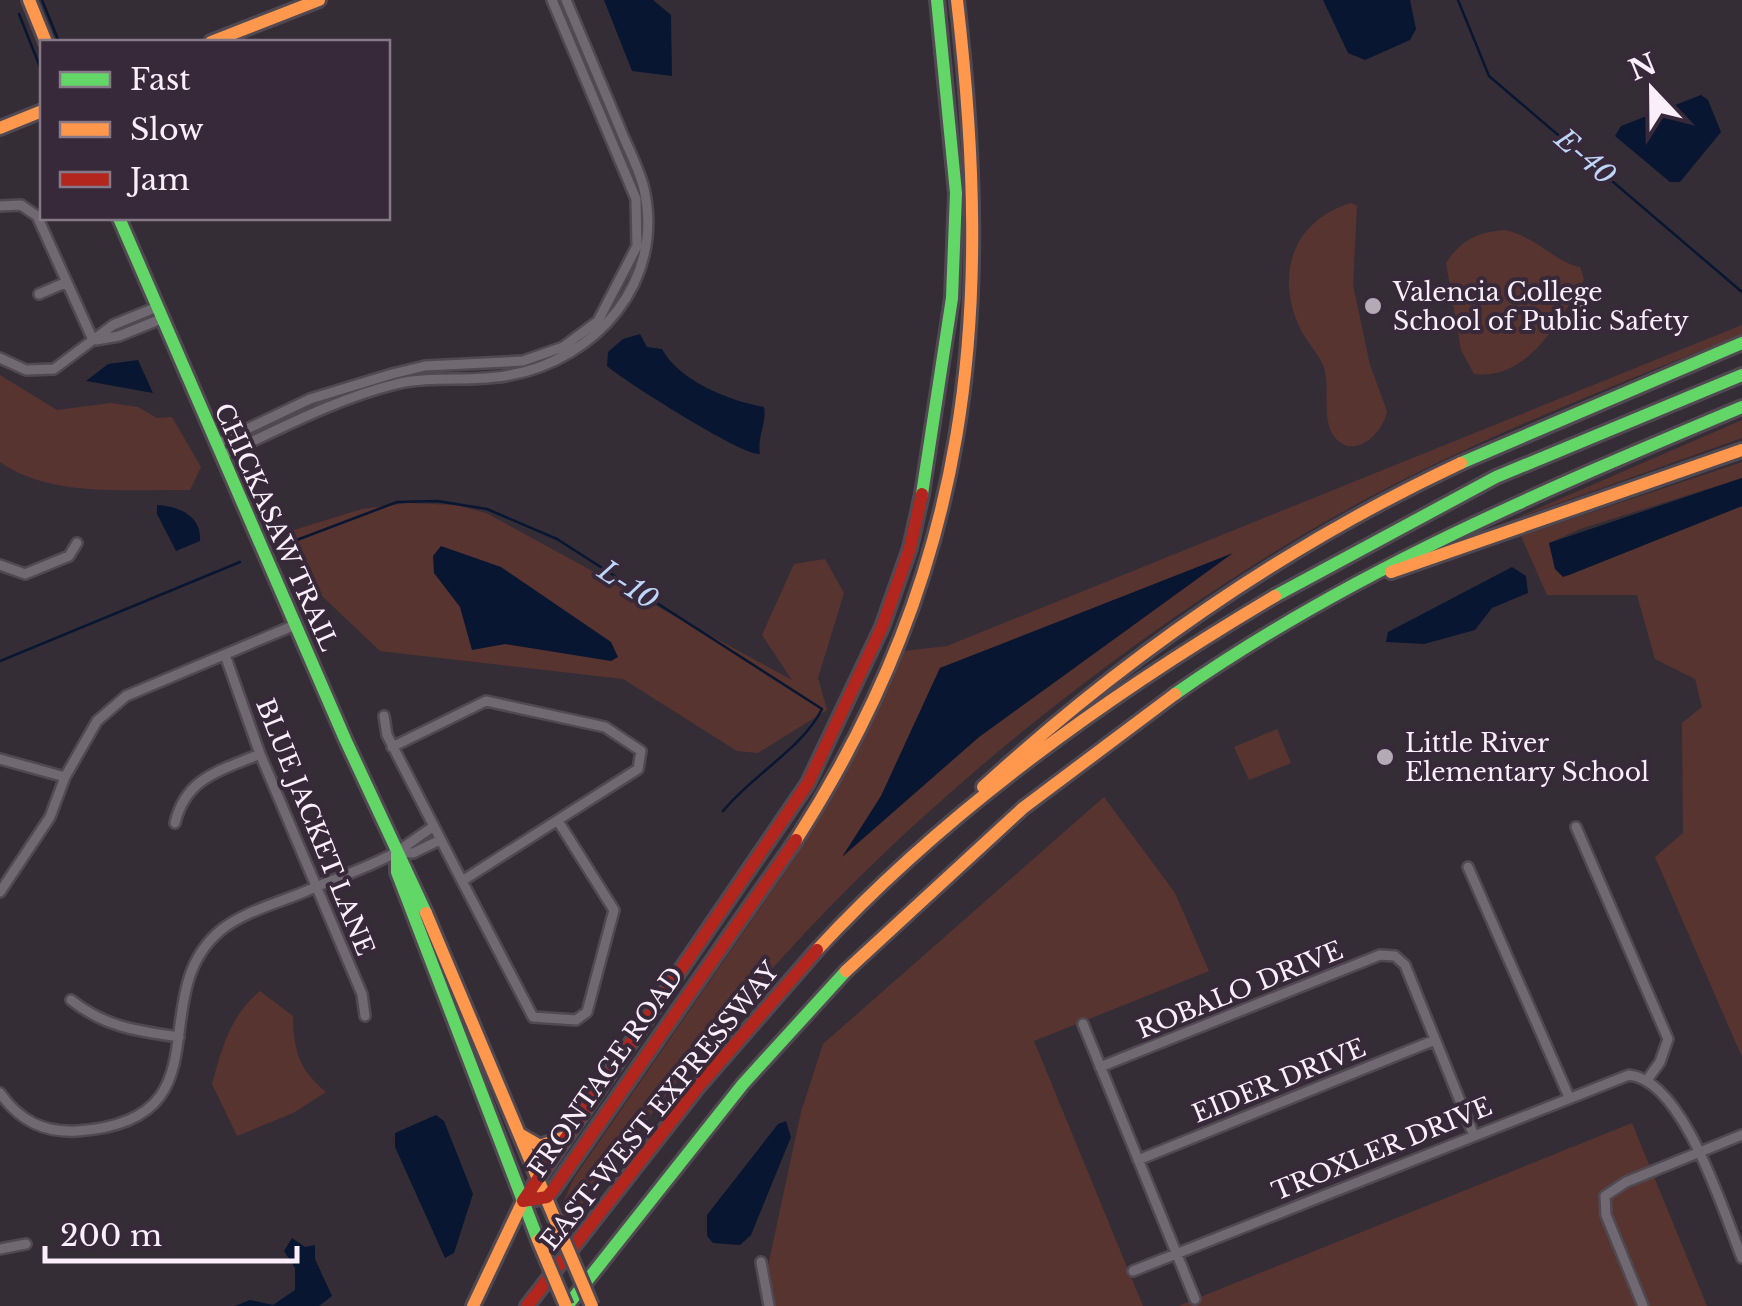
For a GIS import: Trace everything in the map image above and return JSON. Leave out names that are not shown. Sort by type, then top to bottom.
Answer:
[{"type":"main road","points":[[28,0],[45,40]]},
{"type":"main road","points":[[216,40],[319,0]]},
{"type":"main road","name":"FRONTAGE ROAD","points":[[523,1201],[808,783],[882,627],[910,548],[931,455],[952,298],[956,192],[937,0]]},
{"type":"main road","name":"FRONTAGE ROAD","points":[[523,1201],[547,1197],[835,775],[914,593],[939,518],[971,349],[976,224],[957,0]]},
{"type":"main road","points":[[0,128],[40,112]]},
{"type":"main road","name":"CHICKASAW TRAIL","points":[[120,220],[592,1306]]},
{"type":"main road","points":[[886,880],[1011,760],[1068,713],[1126,666],[1260,572],[1426,479],[1742,344]]},
{"type":"main road","name":"EAST-WEST EXPRESSWAY","points":[[526,1306],[720,1060],[886,880],[996,788],[1132,687],[1278,594],[1495,477],[1742,372]]},
{"type":"main road","name":"EAST-WEST EXPRESSWAY","points":[[566,1306],[766,1057],[857,959],[1033,800],[1202,674],[1331,594],[1533,493],[1742,407]]},
{"type":"main road","points":[[1331,594],[1592,498],[1742,450]]},
{"type":"main road","name":"CHICKASAW TRAIL","points":[[397,852],[398,876],[566,1306]]},
{"type":"main road","points":[[520,1135],[540,1146],[568,1136]]},
{"type":"main road","points":[[474,1306],[496,1251],[523,1201]]},
{"type":"street","points":[[218,450],[310,399],[440,364],[523,361],[563,346],[598,321],[637,246],[636,199],[552,0]]},
{"type":"street","points":[[218,450],[384,387],[430,378],[501,377],[538,368],[581,349],[620,310],[644,256],[646,196],[566,0]]},
{"type":"street","points":[[0,206],[20,205],[37,216],[93,340]]},
{"type":"street","points":[[39,294],[68,282]]},
{"type":"street","points":[[0,358],[26,370],[48,371],[114,325],[159,313]]},
{"type":"street","points":[[0,565],[25,574],[69,556],[77,543]]},
{"type":"street","points":[[0,892],[50,817],[65,777],[98,721],[126,696],[295,625]]},
{"type":"street","name":"BLUE JACKET LANE","points":[[225,655],[260,754],[362,994],[365,1016]]},
{"type":"street","points":[[392,746],[486,701],[605,727],[639,748],[644,758],[638,769],[462,881]]},
{"type":"street","points":[[384,716],[392,746],[533,1017],[580,1019],[589,1006],[614,910],[558,821]]},
{"type":"street","points":[[175,823],[181,798],[194,786],[260,754]]},
{"type":"street","points":[[0,760],[65,777]]},
{"type":"street","points":[[0,1092],[13,1111],[40,1127],[65,1132],[108,1129],[144,1113],[170,1085],[189,971],[222,929],[397,852],[433,827]]},
{"type":"street","points":[[1576,827],[1668,1039],[1667,1049],[1647,1080],[1680,1117],[1739,1242],[1742,1258]]},
{"type":"street","points":[[397,852],[413,852],[440,840]]},
{"type":"street","points":[[1468,867],[1569,1096]]},
{"type":"street","name":"ROBALO DRIVE","points":[[1100,1067],[1380,956],[1395,956],[1404,965],[1435,1040]]},
{"type":"street","points":[[72,1000],[94,1018],[118,1028],[179,1037]]},
{"type":"street","points":[[1083,1024],[1194,1299]]},
{"type":"street","points":[[1435,1040],[1472,1133]]},
{"type":"street","name":"EIDER DRIVE","points":[[1138,1160],[1435,1040]]},
{"type":"street","name":"TROXLER DRIVE","points":[[1134,1270],[1621,1076],[1647,1080]]},
{"type":"street","points":[[1643,1306],[1606,1215],[1604,1196],[1611,1188],[1742,1136]]},
{"type":"street","points":[[0,1249],[26,1244]]},
{"type":"street","points":[[761,1262],[769,1306]]},
{"type":"shaded area","points":[[1351,203],[1357,206],[1353,285],[1370,365],[1387,411],[1375,434],[1353,446],[1337,440],[1328,424],[1323,365],[1302,332],[1289,292],[1289,272],[1302,237],[1331,211]]},
{"type":"shaded area","points":[[1505,230],[1580,267],[1584,280],[1552,330],[1526,358],[1493,374],[1474,374],[1461,350],[1446,263],[1471,239]]},
{"type":"shaded area","points":[[1742,325],[1742,334],[1493,437],[1348,509],[1273,553],[1121,655],[975,771],[841,896],[698,1056],[567,1224],[560,1209],[574,1178],[796,856],[849,767],[903,651],[947,646]],"holes":[[[1228,556],[979,737],[845,854],[881,796],[940,668]]]},
{"type":"shaded area","points":[[0,375],[57,410],[111,403],[138,407],[157,418],[172,417],[201,467],[190,490],[66,486],[20,473],[0,462]]},
{"type":"shaded area","points":[[1742,420],[1742,438],[1509,521]]},
{"type":"shaded area","points":[[1742,462],[1742,478],[1580,529],[1549,543],[1555,568],[1569,575],[1742,506],[1742,1057],[1655,857],[1683,833],[1682,723],[1702,707],[1695,679],[1655,659],[1637,595],[1547,595],[1521,536]]},
{"type":"shaded area","points":[[408,503],[456,505],[486,513],[792,680],[762,635],[794,564],[825,559],[844,593],[818,678],[827,710],[758,753],[737,751],[623,679],[380,651],[301,576],[294,530],[362,509]]},
{"type":"shaded area","points":[[1277,729],[1291,763],[1249,780],[1234,747]]},
{"type":"shaded area","points":[[1104,797],[1175,893],[1209,971],[1034,1041],[1143,1306],[775,1306],[768,1266],[801,1112],[823,1044]]},
{"type":"shaded area","points":[[260,991],[293,1016],[299,1058],[326,1092],[293,1113],[237,1136],[212,1084],[234,1022]]},
{"type":"shaded area","points":[[1632,1123],[1707,1306],[1178,1306]]},
{"type":"water","points":[[604,0],[653,0],[671,15],[672,76],[632,71]]},
{"type":"water","points":[[1323,0],[1410,0],[1416,29],[1410,40],[1365,60],[1348,53]]},
{"type":"water","points":[[1701,95],[1708,100],[1721,132],[1680,182],[1670,182],[1615,136],[1621,126]]},
{"type":"water","points":[[640,334],[647,347],[662,349],[693,380],[736,400],[764,407],[760,454],[709,431],[607,366],[608,352],[623,339]]},
{"type":"water","points":[[138,360],[153,393],[86,381],[108,364]]},
{"type":"water","points":[[1742,478],[1742,506],[1569,575],[1563,577],[1555,569],[1549,543]]},
{"type":"water","points":[[157,505],[188,514],[197,525],[200,541],[176,551],[157,514]]},
{"type":"water","points":[[441,546],[501,567],[611,642],[618,657],[611,661],[505,644],[472,650],[460,607],[434,573],[433,556]]},
{"type":"water","points":[[1233,553],[979,737],[842,857],[881,796],[940,668]]},
{"type":"water","points":[[1512,567],[1526,576],[1528,593],[1492,608],[1475,630],[1424,644],[1386,642],[1388,632]]},
{"type":"water","points":[[436,1115],[444,1121],[473,1194],[454,1253],[445,1258],[395,1147],[395,1133]]},
{"type":"water","points":[[786,1121],[791,1137],[751,1235],[740,1245],[713,1243],[707,1236],[707,1215],[778,1124]]},
{"type":"water","points":[[292,1238],[305,1247],[315,1245],[315,1259],[332,1296],[319,1306],[235,1306],[250,1300],[273,1305],[295,1290],[295,1268],[284,1251]]},
{"type":"waterway","points":[[42,0],[58,40]]},
{"type":"waterway","name":"E-40","points":[[1458,0],[1489,76],[1742,292]]},
{"type":"waterway","points":[[19,14],[40,67]]},
{"type":"waterway","name":"L-10","points":[[281,546],[397,502],[437,501],[487,509],[557,539],[822,709],[802,737],[723,811]]},
{"type":"waterway","name":"L-10","points":[[0,661],[240,562]]},
{"type":"traffic: fast","points":[[922,494],[952,298],[956,193],[937,0]]},
{"type":"traffic: fast","points":[[120,220],[345,739],[426,913]]},
{"type":"traffic: fast","points":[[1461,463],[1742,343]]},
{"type":"traffic: fast","points":[[1275,596],[1496,477],[1742,375]]},
{"type":"traffic: fast","points":[[1175,694],[1310,609],[1380,571],[1522,502],[1742,407]]},
{"type":"traffic: fast","points":[[397,854],[397,872],[538,1240]]},
{"type":"traffic: fast","points":[[567,1306],[743,1084],[846,971]]},
{"type":"traffic: slow","points":[[29,0],[45,40]]},
{"type":"traffic: slow","points":[[216,40],[319,0]]},
{"type":"traffic: slow","points":[[796,840],[855,738],[901,637],[934,537],[956,436],[969,333],[972,226],[968,116],[957,0]]},
{"type":"traffic: slow","points":[[0,128],[40,112]]},
{"type":"traffic: slow","points":[[1391,572],[1742,450]]},
{"type":"traffic: slow","points":[[983,787],[1094,692],[1210,607],[1332,530],[1461,463]]},
{"type":"traffic: slow","points":[[817,950],[920,849],[1033,756],[1153,672],[1275,596]]},
{"type":"traffic: slow","points":[[846,971],[1023,808],[1175,694]]},
{"type":"traffic: slow","points":[[426,913],[554,1217]]},
{"type":"traffic: slow","points":[[521,1135],[540,1146],[565,1137]]},
{"type":"traffic: slow","points":[[473,1306],[523,1201]]},
{"type":"traffic: slow","points":[[554,1217],[592,1306]]},
{"type":"traffic: slow","points":[[538,1240],[566,1306]]},
{"type":"traffic: jam","points":[[523,1201],[808,783],[882,627],[910,548],[922,494]]},
{"type":"traffic: jam","points":[[523,1201],[547,1197],[553,1190],[796,840]]},
{"type":"traffic: jam","points":[[527,1306],[698,1087],[817,950]]},
{"type":"place","name":"Valencia College School of Public Safety","points":[[1373,306]]},
{"type":"place","name":"Little River Elementary School","points":[[1385,757]]}]
